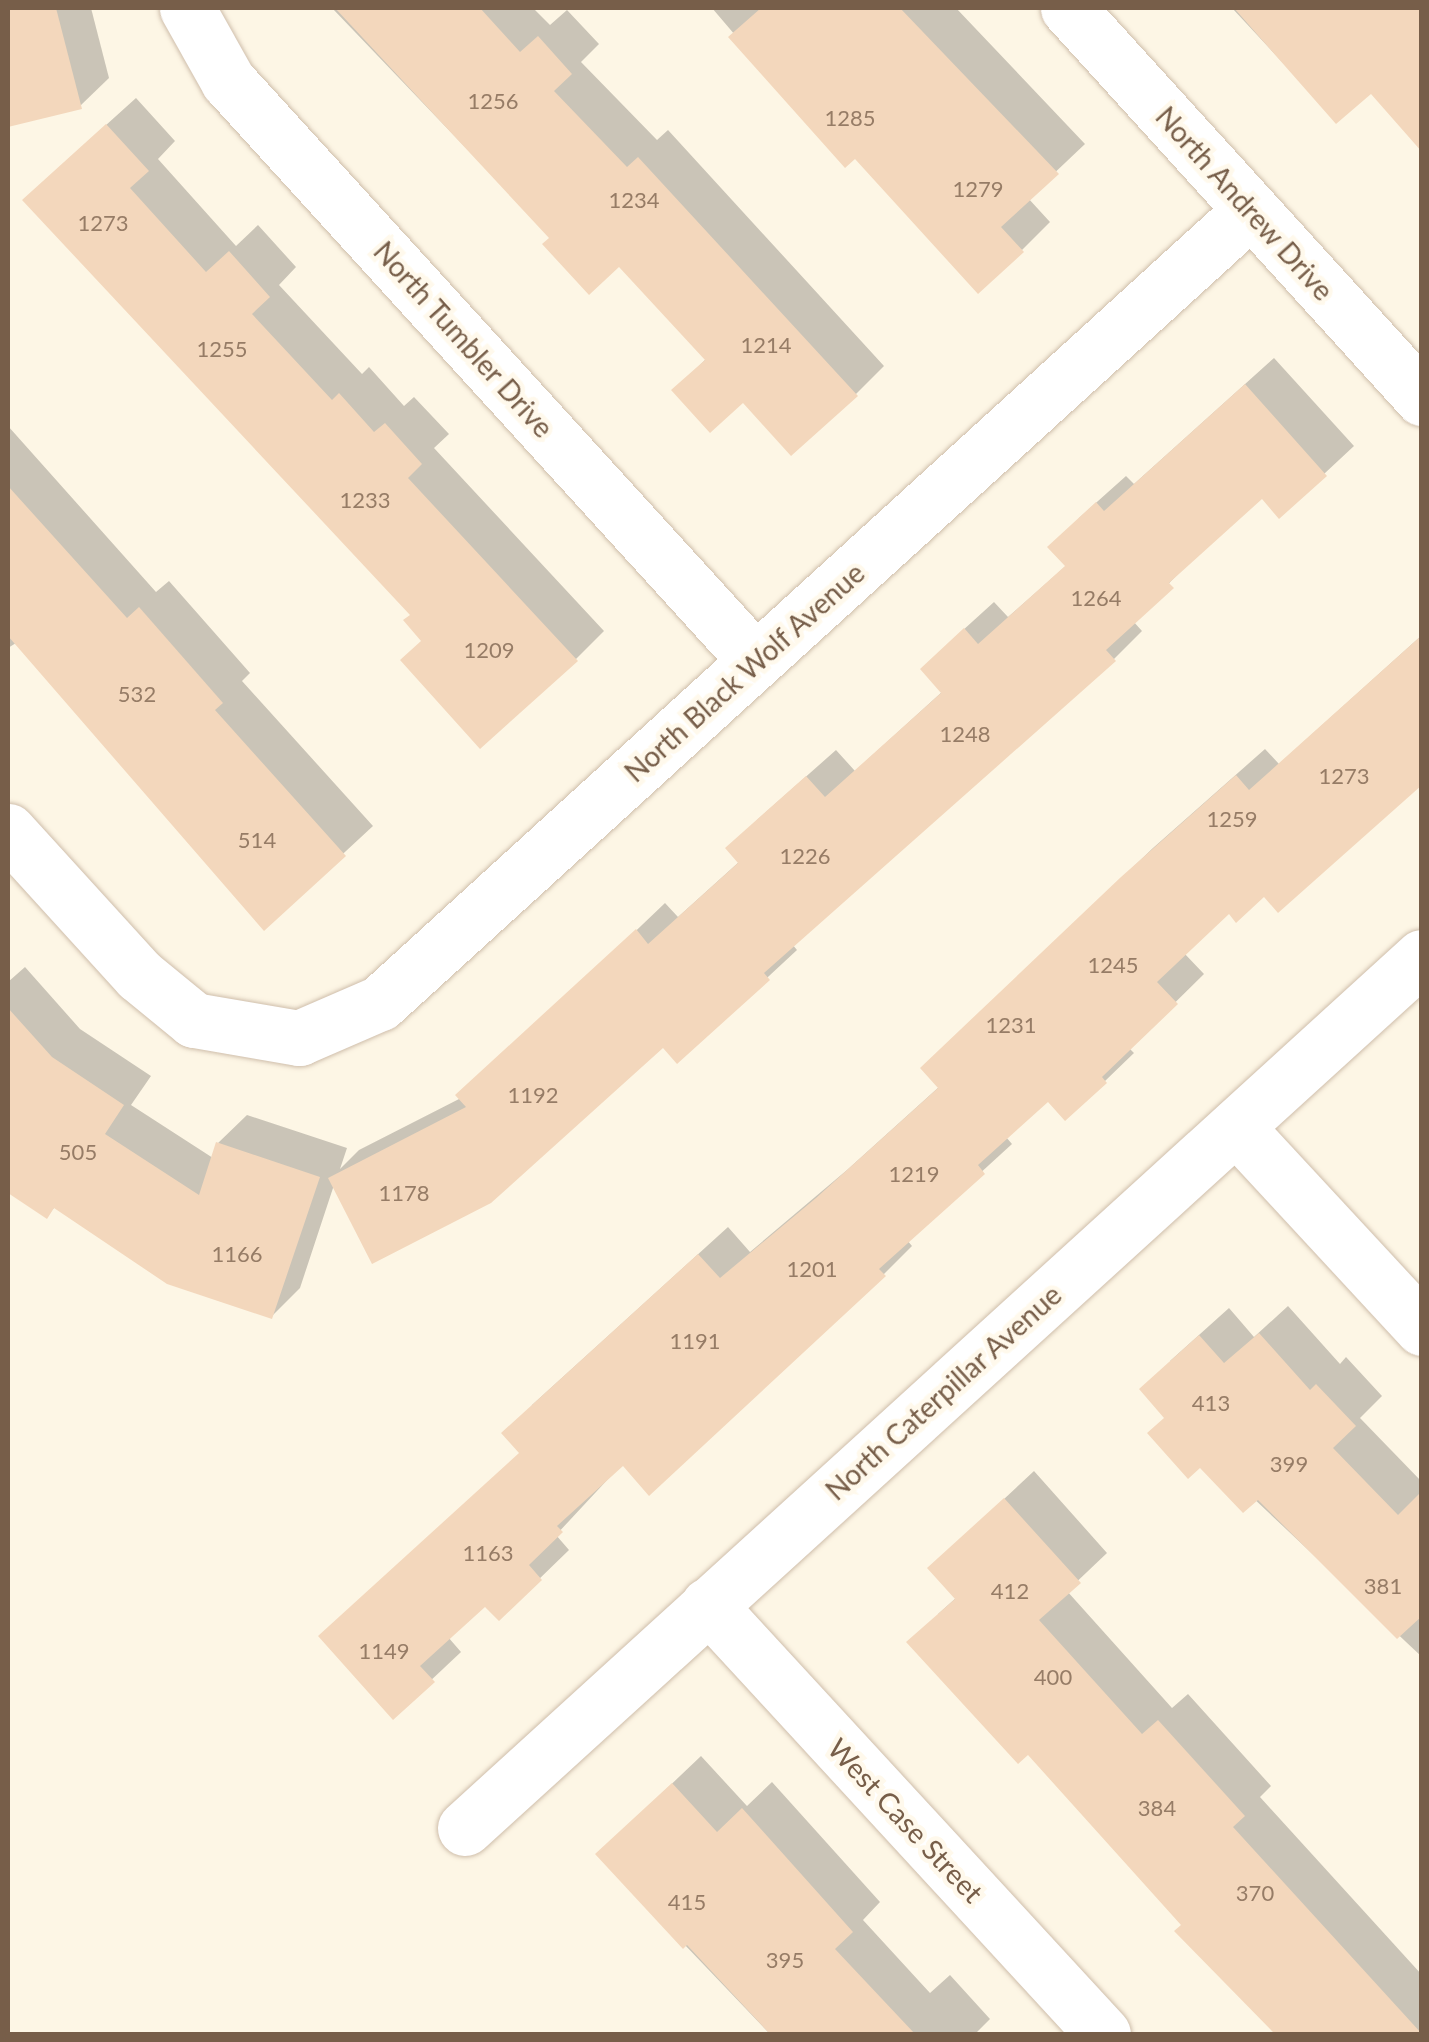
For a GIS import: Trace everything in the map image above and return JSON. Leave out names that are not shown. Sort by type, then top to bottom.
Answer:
[{"type":"street","name":"North Tumbler Drive","points":[[186,8],[228,80],[756,661]]},
{"type":"street","name":"North Andrew Drive","points":[[1068,8],[1422,398]]},
{"type":"street","name":"North Black Wolf Avenue","points":[[8,831],[139,976],[194,1020],[299,1038],[380,1003],[1251,210]]},
{"type":"street","name":"North Caterpillar Avenue","points":[[465,1828],[1422,958]]},
{"type":"street","points":[[1236,1127],[1422,1328]]},
{"type":"street","name":"West Case Street","points":[[708,1605],[1103,2034]]},
{"type":"building","points":[[8,8],[56,8],[82,109],[8,127]]},
{"type":"building","points":[[335,8],[480,8],[520,52],[538,36],[572,74],[554,91],[627,167],[638,157],[858,396],[791,456],[743,403],[710,433],[671,390],[705,360],[619,267],[589,295],[542,244],[549,238]]},
{"type":"building","points":[[761,8],[900,8],[1059,174],[1001,227],[1024,252],[978,294],[855,159],[845,168],[728,37]]},
{"type":"building","points":[[1234,8],[1422,8],[1422,152],[1371,94],[1336,124]]},
{"type":"building","points":[[106,124],[149,171],[130,188],[206,272],[229,251],[270,297],[252,314],[332,400],[339,393],[374,432],[385,423],[422,464],[408,478],[578,661],[480,749],[400,660],[421,641],[403,620],[410,615],[22,200]]},
{"type":"building","points":[[1245,384],[1327,476],[1279,519],[1262,499],[1169,583],[1174,588],[1106,650],[1116,661],[764,973],[770,980],[677,1064],[663,1048],[491,1203],[372,1264],[328,1178],[466,1107],[455,1095],[636,929],[648,944],[738,863],[725,848],[806,776],[825,797],[941,693],[920,669],[964,628],[978,644],[1065,566],[1047,547],[1096,502],[1104,511]]},
{"type":"building","points":[[8,486],[127,618],[139,607],[223,703],[215,710],[346,856],[264,931],[8,636]]},
{"type":"building","points":[[1422,635],[1422,785],[1278,913],[1264,897],[1236,923],[1229,914],[1157,982],[1178,1004],[1102,1077],[1107,1083],[1065,1121],[1048,1102],[978,1165],[985,1174],[879,1269],[886,1276],[649,1496],[623,1466],[557,1526],[563,1532],[529,1565],[542,1580],[499,1621],[485,1607],[420,1666],[435,1682],[393,1720],[318,1636],[519,1453],[501,1433],[698,1254],[720,1278],[816,1198],[938,1088],[920,1068],[1121,877],[1236,775],[1249,790]]},
{"type":"building","points":[[8,1008],[52,1057],[124,1105],[105,1134],[199,1195],[216,1142],[320,1177],[272,1319],[167,1284],[54,1208],[47,1219],[8,1193]]},
{"type":"building","points":[[1259,1333],[1310,1390],[1316,1384],[1356,1426],[1333,1448],[1398,1515],[1422,1491],[1422,1616],[1397,1639],[1258,1500],[1243,1513],[1200,1468],[1188,1479],[1147,1433],[1164,1418],[1139,1389],[1199,1335],[1224,1363]]},
{"type":"building","points":[[1004,1498],[1081,1583],[1039,1620],[1142,1734],[1158,1720],[1245,1816],[1233,1827],[1422,2034],[1275,2034],[1174,1931],[1181,1925],[1028,1755],[1018,1764],[906,1642],[955,1599],[927,1568]]},
{"type":"building","points":[[672,1783],[717,1832],[742,1808],[853,1932],[835,1949],[915,2034],[770,2034],[687,1945],[683,1949],[595,1854]]}]
